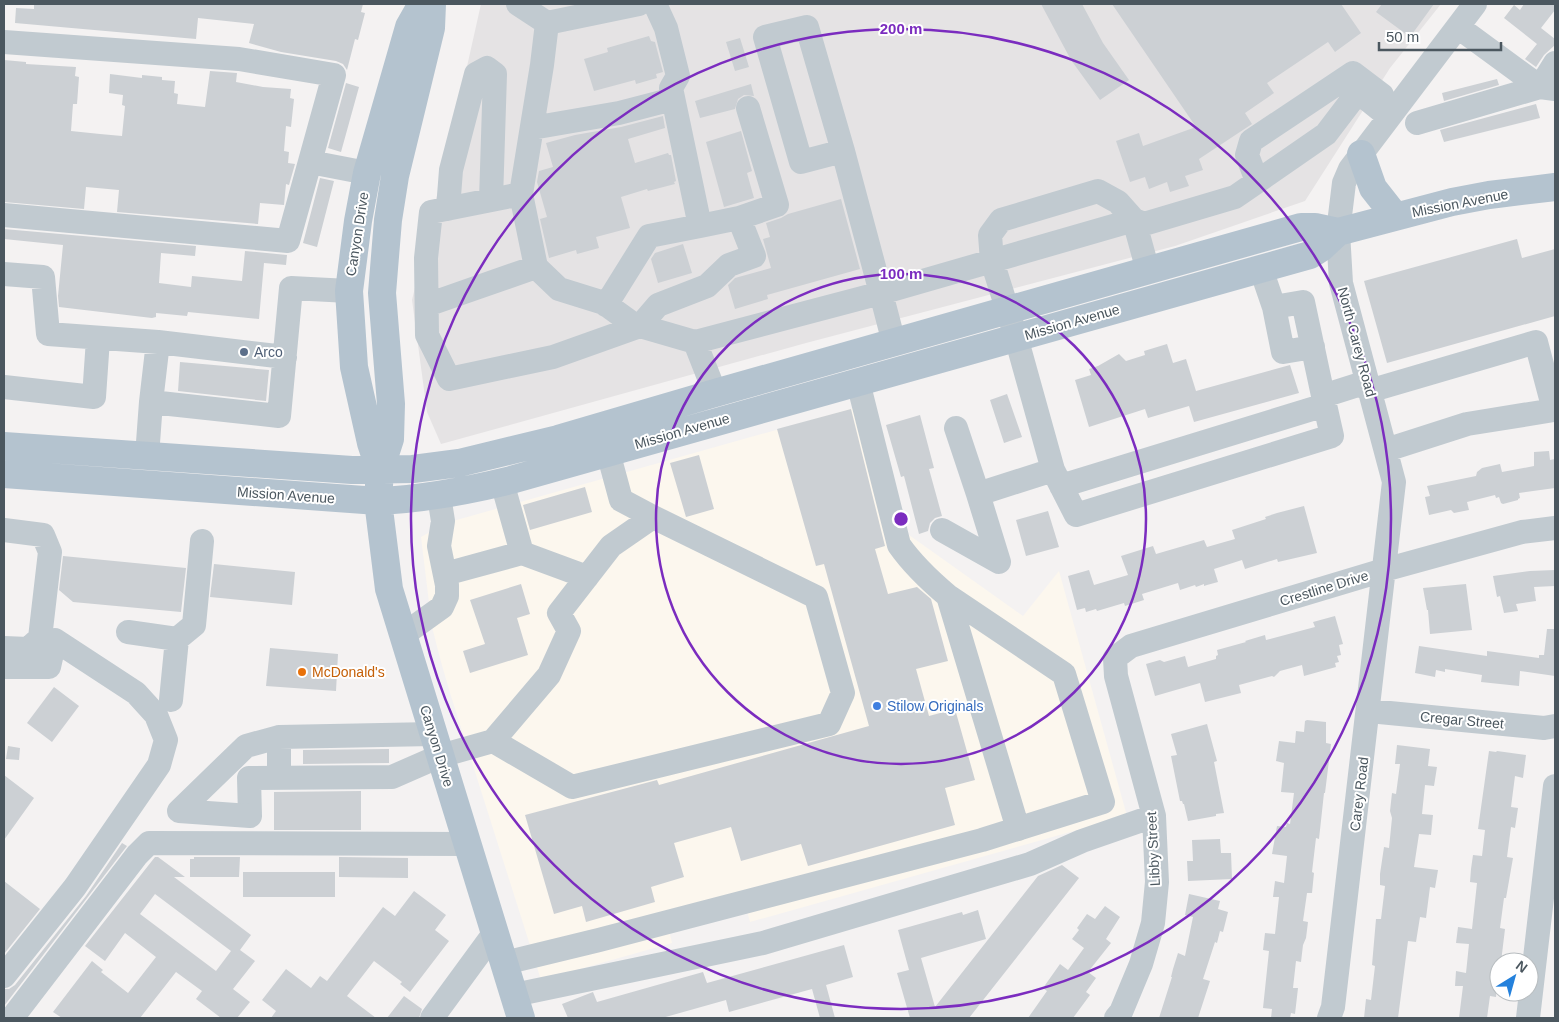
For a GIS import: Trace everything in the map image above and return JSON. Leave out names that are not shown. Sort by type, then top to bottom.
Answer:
[{"type":"main road","name":"Canyon Drive","points":[[380,470],[371,443],[354,367],[349,291],[358,221],[368,173],[409,27],[422,4]]},
{"type":"main road","name":"Canyon Drive","points":[[432,4],[431,28],[395,176],[388,220],[382,293],[391,404],[390,439],[380,470],[378,500],[389,589],[517,1007]]},
{"type":"main road","points":[[1361,154],[1372,188],[1395,216]]},
{"type":"main road","name":"Mission Avenue","points":[[4,446],[332,469],[394,470],[435,466],[505,453],[558,439],[1301,227],[1315,227],[1338,232],[1395,216],[1489,195],[1555,187]]},
{"type":"main road","name":"Mission Avenue","points":[[4,474],[378,500],[439,496],[502,482],[1310,255],[1322,248],[1338,232]]},
{"type":"main road","points":[[4,456],[93,460],[104,453]]},
{"type":"street","points":[[518,4],[547,23],[639,4]]},
{"type":"street","points":[[654,4],[666,28],[678,76],[671,88],[700,226]]},
{"type":"street","name":"North Carey Road","points":[[1384,570],[1394,482],[1341,283],[1338,232],[1344,183],[1350,169],[1475,4]]},
{"type":"street","points":[[547,23],[521,194],[536,267],[560,289],[606,305],[633,324],[695,342],[881,293],[1134,220],[1144,224],[1235,197],[1326,134],[1352,84]]},
{"type":"street","points":[[843,151],[801,162],[765,36],[807,27],[843,151],[894,343]]},
{"type":"street","points":[[1458,27],[1548,88]]},
{"type":"street","points":[[4,42],[239,58],[334,75],[288,241],[4,215]]},
{"type":"street","points":[[1548,88],[1555,63]]},
{"type":"street","points":[[448,209],[451,170],[476,74],[487,68],[495,74],[491,200]]},
{"type":"street","points":[[1352,84],[1394,111]]},
{"type":"street","points":[[1257,181],[1246,155],[1251,141],[1352,84]]},
{"type":"street","points":[[1417,123],[1548,88]]},
{"type":"street","points":[[532,128],[619,113],[673,99]]},
{"type":"street","points":[[606,305],[649,236],[739,218],[777,205],[748,108]]},
{"type":"street","points":[[310,162],[368,173]]},
{"type":"street","points":[[1148,271],[1134,220],[1118,202],[1098,191],[1001,220],[990,235],[992,261],[1057,478],[1076,515],[1332,436],[1313,347],[1284,352],[1274,307],[1261,268]]},
{"type":"street","points":[[521,194],[431,212],[426,258],[427,335],[449,379],[553,357],[640,326],[658,305],[707,286],[729,265],[754,256],[739,218]]},
{"type":"street","points":[[427,304],[536,267]]},
{"type":"street","points":[[4,274],[43,277],[48,334],[158,342],[285,357]]},
{"type":"street","points":[[151,402],[279,416],[291,288],[349,291]]},
{"type":"street","points":[[4,387],[94,397],[98,339]]},
{"type":"street","points":[[147,456],[158,342]]},
{"type":"street","points":[[695,342],[715,393]]},
{"type":"street","points":[[978,494],[1057,478],[1368,386],[1536,342],[1554,410],[1467,424],[1386,450]]},
{"type":"street","points":[[504,963],[600,940],[982,840],[1103,802],[1064,674],[948,596],[915,567],[899,545],[858,382]]},
{"type":"street","points":[[942,530],[999,562],[956,428]]},
{"type":"street","points":[[249,778],[250,816],[179,811],[246,746],[279,737],[436,745],[493,741],[572,787],[829,724],[843,693],[816,597],[622,500],[608,452]]},
{"type":"street","points":[[502,482],[522,553]]},
{"type":"street","points":[[403,635],[442,607],[448,596],[439,546],[443,521],[439,496]]},
{"type":"street","points":[[493,741],[549,675],[569,631],[559,613],[611,546],[653,517]]},
{"type":"street","name":"Crestline Drive","points":[[1116,676],[1115,658],[1131,646],[1384,570],[1522,532],[1555,528]]},
{"type":"street","points":[[4,530],[43,535],[50,552],[40,638],[7,667]]},
{"type":"street","points":[[171,700],[177,639],[194,625],[202,541]]},
{"type":"street","points":[[445,574],[522,553],[587,578]]},
{"type":"street","name":"Carey Road","points":[[1329,1018],[1334,1007],[1384,570]]},
{"type":"street","points":[[948,596],[1018,829]]},
{"type":"street","points":[[128,632],[177,639]]},
{"type":"street","points":[[4,976],[75,887],[159,765],[166,740],[156,715],[136,693],[55,640],[49,667],[7,667]]},
{"type":"street","name":"Libby Street","points":[[1116,676],[1154,816],[1157,882],[1153,923],[1142,964],[1121,1012],[1116,1018]]},
{"type":"street","name":"Cregar Street","points":[[1369,712],[1544,728],[1555,726]]},
{"type":"street","points":[[278,778],[279,737]]},
{"type":"street","points":[[217,774],[249,778],[392,777],[436,745]]},
{"type":"street","points":[[1528,1018],[1555,786]]},
{"type":"street","points":[[517,1007],[763,943],[1030,864],[1082,841],[1154,816]]},
{"type":"street","points":[[12,1018],[137,855],[149,843],[466,844]]},
{"type":"street","points":[[432,1018],[495,932]]},
{"type":"shaded area","points":[[481,4],[1441,4],[1390,68],[1305,201],[1175,246],[806,343],[441,444],[427,412],[412,300]]},
{"type":"shaded area","points":[[868,404],[902,530],[1023,616],[1059,571],[1127,816],[750,922],[745,904],[668,926],[672,943],[541,980],[441,662],[432,627],[421,537],[446,523]]},
{"type":"building","points":[[34,4],[363,4],[361,12],[365,13],[358,40],[355,39],[347,70],[343,64],[336,61],[281,52],[249,43],[254,24],[198,18],[196,39],[15,23],[16,8],[34,9]]},
{"type":"building","points":[[1041,4],[1082,4],[1103,43],[1129,80],[1100,100],[1071,60]]},
{"type":"building","points":[[1112,4],[1341,4],[1361,33],[1335,52],[1328,42],[1267,83],[1274,93],[1245,113],[1252,124],[1199,159],[1203,170],[1185,176],[1189,186],[1170,192],[1167,182],[1149,189],[1145,177],[1130,182],[1116,141],[1139,133],[1143,146],[1196,127]]},
{"type":"building","points":[[1382,4],[1434,4],[1410,37],[1376,12]]},
{"type":"building","points":[[1524,4],[1555,4],[1555,10],[1541,28],[1555,39],[1555,45],[1544,55],[1536,67],[1525,59],[1537,44],[1504,18],[1514,5],[1520,10]]},
{"type":"building","points":[[649,36],[651,41],[655,42],[663,72],[656,74],[657,78],[636,84],[635,80],[594,91],[584,59],[608,52],[607,48]]},
{"type":"building","points":[[740,38],[749,67],[735,71],[726,42]]},
{"type":"building","points":[[4,60],[26,62],[26,64],[76,67],[75,76],[79,77],[77,104],[73,104],[71,131],[100,134],[122,136],[125,106],[122,105],[123,95],[109,93],[110,74],[142,78],[142,75],[162,77],[162,80],[175,81],[174,93],[178,94],[177,104],[205,107],[210,71],[237,73],[236,82],[263,87],[291,89],[290,98],[294,99],[291,127],[286,126],[284,151],[289,152],[288,163],[295,164],[289,185],[286,184],[284,205],[260,203],[258,224],[117,212],[119,190],[86,187],[84,209],[4,202]]},
{"type":"building","points":[[1497,79],[1499,85],[1444,101],[1442,93]]},
{"type":"building","points":[[346,83],[359,87],[341,152],[328,148]]},
{"type":"building","points":[[751,84],[754,96],[744,95],[738,99],[735,109],[700,118],[695,101]]},
{"type":"building","points":[[1536,104],[1540,118],[1444,142],[1440,130]]},
{"type":"building","points":[[663,116],[665,128],[628,139],[635,163],[668,153],[671,155],[675,184],[648,191],[647,189],[621,197],[630,228],[596,237],[599,248],[577,254],[576,250],[549,258],[540,219],[547,217],[537,182],[539,171],[553,167],[546,143]]},
{"type":"building","points":[[741,131],[752,171],[747,173],[754,198],[724,207],[706,142]]},
{"type":"building","points":[[320,178],[334,181],[317,247],[303,243]]},
{"type":"building","points":[[841,199],[860,269],[767,295],[768,299],[735,309],[728,285],[735,278],[771,268],[763,239],[770,237],[766,223],[788,214]]},
{"type":"building","points":[[4,229],[196,246],[195,256],[161,253],[159,283],[191,287],[192,276],[242,281],[245,251],[287,255],[286,265],[264,263],[259,319],[188,312],[187,316],[156,313],[156,317],[152,318],[59,307],[58,296],[63,245],[4,239]]},
{"type":"building","points":[[1517,239],[1522,258],[1555,249],[1555,316],[1387,363],[1364,281]]},
{"type":"building","points":[[683,244],[692,273],[658,283],[651,259],[655,253]]},
{"type":"building","points":[[1167,344],[1173,363],[1186,359],[1196,391],[1290,365],[1299,393],[1194,422],[1189,406],[1148,418],[1145,409],[1089,427],[1075,380],[1091,375],[1089,369],[1119,354],[1126,361],[1145,355],[1144,351]]},
{"type":"building","points":[[180,362],[269,370],[266,401],[178,391]]},
{"type":"building","points":[[1007,394],[1022,437],[1004,443],[990,400]]},
{"type":"building","points":[[851,409],[885,546],[875,549],[888,594],[917,587],[931,599],[948,661],[916,669],[929,716],[955,709],[975,780],[945,788],[955,825],[808,866],[801,844],[741,861],[731,827],[674,843],[684,877],[651,887],[655,902],[586,922],[582,906],[554,914],[525,815],[657,780],[659,785],[869,726],[824,564],[816,566],[777,429]]},
{"type":"building","points":[[920,415],[934,468],[929,469],[942,516],[935,518],[930,523],[928,531],[919,534],[904,476],[901,477],[886,425]]},
{"type":"building","points":[[1549,451],[1550,460],[1555,459],[1555,488],[1519,493],[1520,498],[1518,500],[1503,504],[1499,497],[1496,498],[1495,495],[1467,502],[1469,510],[1454,513],[1451,510],[1429,515],[1425,497],[1430,496],[1427,486],[1476,476],[1477,472],[1482,468],[1500,464],[1502,472],[1534,466],[1534,452]]},
{"type":"building","points":[[699,455],[714,509],[686,517],[670,463]]},
{"type":"building","points":[[585,487],[592,512],[530,530],[523,505]]},
{"type":"building","points":[[1304,506],[1317,553],[1278,562],[1277,559],[1245,569],[1242,560],[1214,569],[1218,582],[1204,586],[1204,584],[1196,587],[1195,585],[1180,590],[1178,583],[1142,594],[1144,600],[1125,606],[1124,603],[1097,611],[1096,609],[1086,612],[1085,608],[1077,610],[1068,576],[1089,570],[1094,585],[1128,575],[1121,556],[1153,546],[1156,554],[1204,540],[1207,547],[1235,539],[1232,530],[1266,519],[1265,517],[1277,513]]},
{"type":"building","points":[[1048,511],[1059,547],[1026,556],[1016,520]]},
{"type":"building","points":[[63,556],[186,568],[181,612],[73,602],[59,590]]},
{"type":"building","points":[[214,564],[295,572],[292,605],[210,597]]},
{"type":"building","points":[[1555,570],[1555,586],[1534,587],[1536,601],[1516,604],[1518,611],[1504,613],[1500,596],[1497,597],[1493,576]]},
{"type":"building","points":[[521,584],[530,614],[517,618],[528,655],[470,673],[463,651],[485,644],[470,600]]},
{"type":"building","points":[[1466,584],[1472,630],[1430,634],[1428,610],[1423,588]]},
{"type":"building","points":[[1335,616],[1343,644],[1339,645],[1341,655],[1337,656],[1339,662],[1335,663],[1336,667],[1304,676],[1302,665],[1280,671],[1274,677],[1239,685],[1241,693],[1205,702],[1200,683],[1155,696],[1146,664],[1160,660],[1164,662],[1185,656],[1188,667],[1216,659],[1218,655],[1217,650],[1265,635],[1266,640],[1315,627],[1313,622]]},
{"type":"building","points":[[1547,629],[1555,629],[1555,676],[1520,671],[1519,686],[1481,682],[1482,675],[1445,669],[1445,672],[1436,670],[1435,677],[1415,673],[1419,646],[1487,656],[1487,651],[1539,658],[1539,655],[1544,655]]},
{"type":"building","name":"McDonald's","points":[[270,648],[338,654],[336,691],[266,686]]},
{"type":"building","points":[[54,687],[79,706],[52,742],[27,723]]},
{"type":"building","points":[[1305,721],[1326,722],[1326,743],[1331,744],[1319,839],[1316,838],[1312,872],[1314,873],[1312,893],[1307,893],[1303,921],[1308,922],[1306,938],[1303,945],[1301,962],[1296,961],[1293,988],[1298,988],[1295,1014],[1291,1013],[1290,1018],[1271,1018],[1272,1009],[1263,1008],[1269,951],[1263,950],[1265,933],[1275,934],[1279,897],[1273,897],[1275,881],[1284,883],[1287,856],[1272,854],[1277,826],[1286,827],[1287,823],[1290,824],[1294,793],[1281,792],[1284,763],[1276,761],[1279,741],[1295,743],[1296,731],[1304,732]]},
{"type":"building","points":[[1207,724],[1217,761],[1214,762],[1224,813],[1188,821],[1184,804],[1180,801],[1171,756],[1177,755],[1171,734]]},
{"type":"building","points":[[1397,745],[1430,749],[1428,766],[1437,767],[1434,786],[1425,785],[1422,814],[1433,815],[1431,835],[1419,834],[1414,867],[1438,870],[1435,888],[1430,887],[1426,918],[1420,917],[1416,942],[1408,941],[1398,1018],[1364,1018],[1366,999],[1371,1000],[1375,966],[1372,965],[1376,919],[1381,919],[1385,886],[1380,885],[1380,874],[1384,847],[1389,848],[1392,793],[1396,794],[1400,764],[1395,764]]},
{"type":"building","points":[[8,746],[20,748],[19,760],[6,759]]},
{"type":"building","points":[[389,749],[389,763],[303,764],[303,750]]},
{"type":"building","points":[[1489,751],[1526,755],[1523,778],[1515,776],[1511,807],[1518,808],[1515,828],[1511,827],[1507,857],[1513,858],[1506,898],[1504,898],[1500,928],[1505,929],[1502,952],[1489,952],[1489,1002],[1487,1018],[1459,1018],[1463,986],[1455,986],[1456,971],[1466,973],[1469,944],[1456,943],[1458,927],[1472,929],[1477,883],[1470,882],[1471,869],[1473,855],[1482,856],[1485,830],[1478,829]]},
{"type":"building","points":[[4,775],[34,798],[4,840]]},
{"type":"building","points":[[361,791],[361,830],[274,830],[274,792]]},
{"type":"building","points":[[1220,839],[1221,853],[1231,853],[1232,879],[1188,881],[1187,861],[1193,861],[1192,840]]},
{"type":"building","points":[[122,843],[127,846],[4,1006],[4,989],[9,989],[15,985],[86,896]]},
{"type":"building","points":[[155,857],[158,857],[185,877],[174,877],[251,935],[240,950],[255,961],[233,989],[250,1002],[237,1018],[221,1018],[196,999],[202,991],[176,972],[140,1018],[62,1018],[53,1012],[92,961],[103,970],[101,972],[128,993],[156,957],[125,933],[105,961],[85,946]],"holes":[[[155,894],[231,951],[216,971],[140,914]]]},
{"type":"building","points":[[194,857],[240,857],[239,877],[190,877],[190,859],[194,859]]},
{"type":"building","points":[[339,857],[408,858],[408,878],[339,877]]},
{"type":"building","points":[[1062,865],[1079,878],[969,1018],[910,1018],[897,973],[909,970],[898,930],[962,912],[963,915],[978,910],[986,939],[921,958],[935,1007],[1038,876]]},
{"type":"building","points":[[243,872],[335,872],[335,897],[243,897]]},
{"type":"building","points":[[4,881],[40,909],[4,954]]},
{"type":"building","points":[[414,891],[446,915],[435,930],[449,941],[410,992],[400,984],[402,982],[374,961],[347,996],[376,1018],[271,1018],[276,1011],[262,1000],[286,969],[311,988],[320,976],[327,981],[383,907],[395,916]]},
{"type":"building","points":[[1189,894],[1220,901],[1218,909],[1228,912],[1223,932],[1220,931],[1217,943],[1215,942],[1203,979],[1210,981],[1198,1018],[1159,1018],[1178,953],[1185,956],[1193,917],[1185,915]]},
{"type":"building","points":[[1105,906],[1120,917],[1106,939],[1111,943],[1088,972],[1096,978],[1086,992],[1090,995],[1073,1018],[1028,1018],[1047,991],[1043,988],[1060,964],[1068,970],[1084,948],[1072,939],[1079,930],[1077,928],[1087,914],[1095,919]]},
{"type":"building","points":[[844,945],[853,977],[826,985],[835,1018],[820,1018],[812,989],[729,1012],[726,1000],[662,1018],[568,1018],[562,1004],[593,992],[597,1002],[703,972],[707,983]]},
{"type":"building","points":[[404,996],[422,1009],[419,1018],[387,1018]]},
{"type":"place","name":"Arco","points":[[244,352]]},
{"type":"place","name":"McDonald's","points":[[302,672]]},
{"type":"place","name":"Stilow Originals","points":[[877,706]]}]
